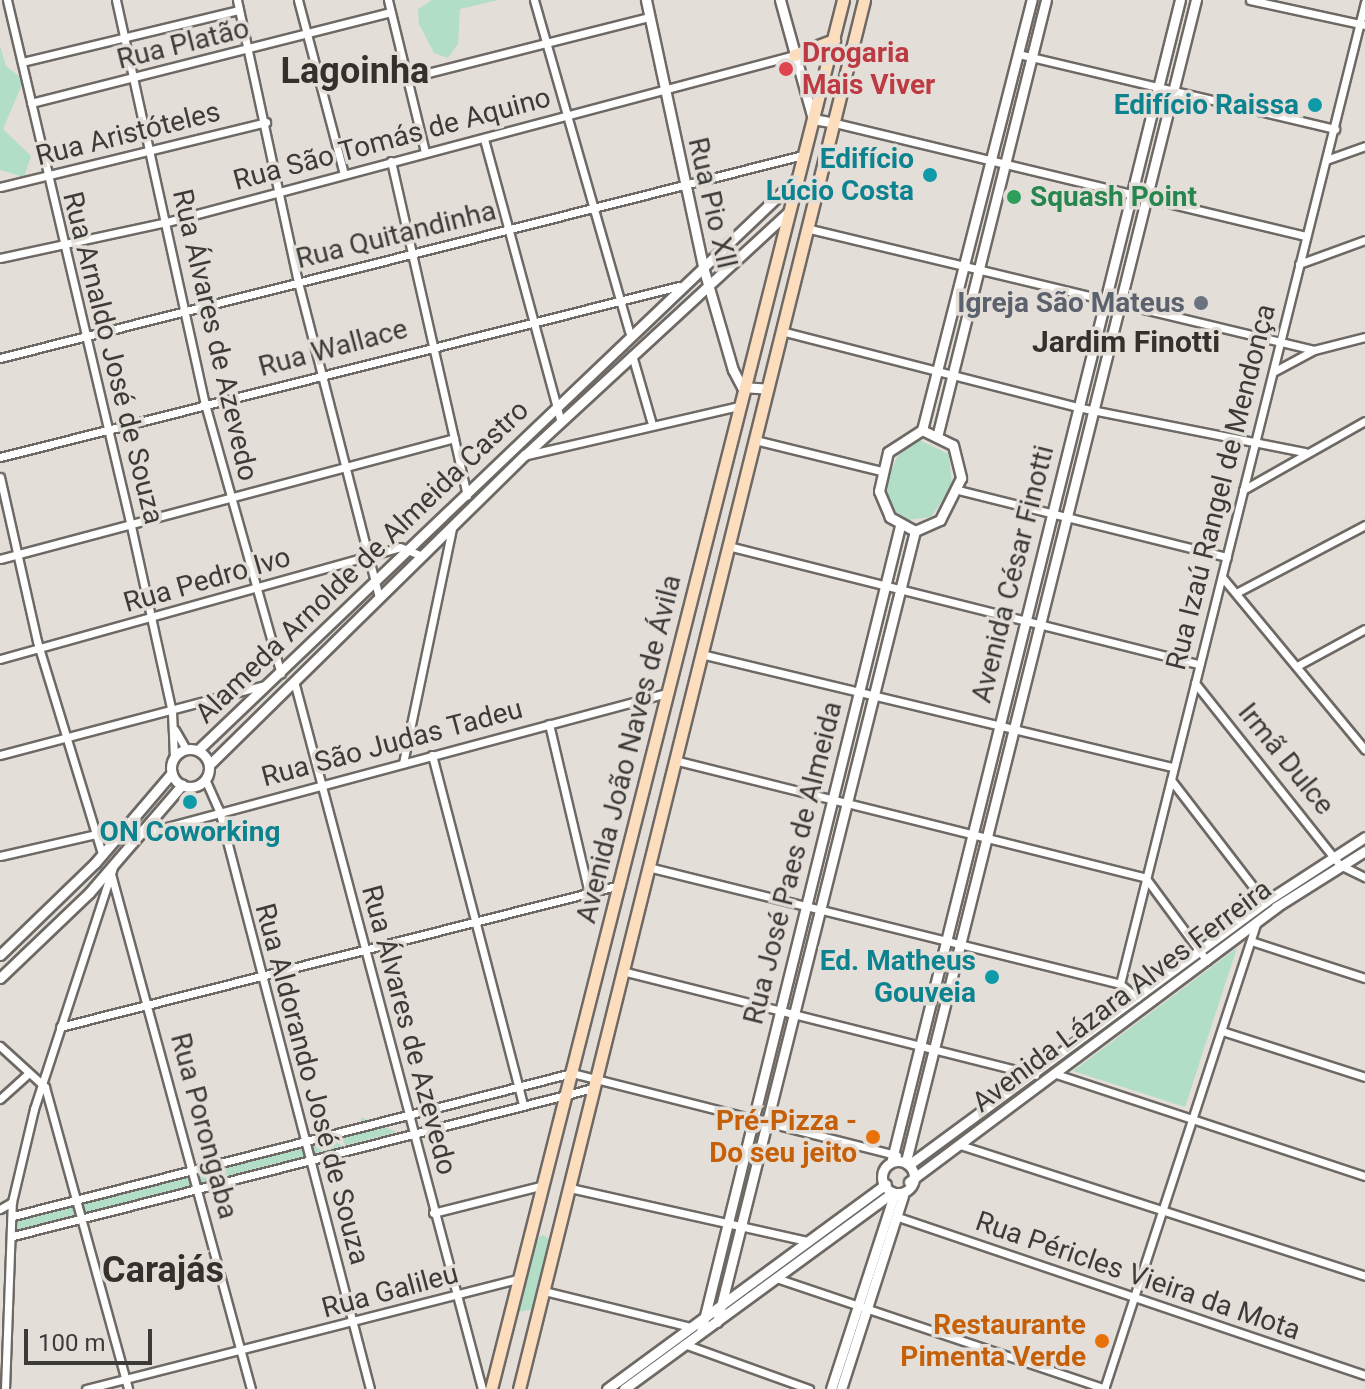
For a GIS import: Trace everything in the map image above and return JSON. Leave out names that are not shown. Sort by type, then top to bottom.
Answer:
[{"type":"main road","name":"Rua Pio Xll","points":[[646,0],[707,284],[742,387]]},
{"type":"main road","points":[[780,0],[813,119],[835,123]]},
{"type":"main road","name":"Avenida João Naves de Ávila","points":[[491,1389],[620,885],[742,387],[843,0]]},
{"type":"main road","name":"Avenida João Naves de Ávila","points":[[519,1389],[674,760],[785,332],[864,0]]},
{"type":"main road","points":[[922,430],[1032,0]]},
{"type":"main road","points":[[938,433],[976,269],[1046,0]]},
{"type":"main road","name":"Avenida César Finotti","points":[[900,1158],[946,939],[1128,194],[1180,0]]},
{"type":"main road","name":"Avenida César Finotti","points":[[900,1158],[937,1050],[1092,411],[1196,0]]},
{"type":"main road","points":[[794,55],[834,40]]},
{"type":"main road","name":"Alameda Arnolde de Almeida Castro","points":[[198,750],[279,679],[629,332],[797,178]]},
{"type":"main road","name":"Alameda Arnolde de Almeida Castro","points":[[209,765],[525,455],[788,212]]},
{"type":"main road","points":[[742,387],[768,389]]},
{"type":"main road","points":[[922,430],[938,433],[959,454],[958,490],[940,520],[915,531],[900,526],[882,505],[881,471],[895,444],[922,430]]},
{"type":"main road","name":"Rua José Paes de Almeida","points":[[701,1332],[701,1320],[900,526]]},
{"type":"main road","name":"Rua José Paes de Almeida","points":[[717,1322],[718,1307],[818,907],[915,531]]},
{"type":"main road","points":[[0,955],[102,854],[172,773],[174,758],[186,749],[198,750],[209,765],[201,782],[182,785],[130,837],[113,869],[0,978]]},
{"type":"main road","points":[[172,773],[182,785]]},
{"type":"main road","name":"Avenida Lázara Alves Ferreira","points":[[900,1158],[1105,1030],[1204,956],[1265,902],[1365,837]]},
{"type":"main road","name":"Avenida Lázara Alves Ferreira","points":[[909,1182],[1056,1074],[1137,998],[1365,851]]},
{"type":"main road","points":[[624,1389],[895,1196],[909,1182],[900,1158]]},
{"type":"main road","points":[[607,1389],[886,1184],[900,1158]]},
{"type":"main road","points":[[831,1389],[898,1217],[895,1196],[886,1184]]},
{"type":"main road","points":[[841,1389],[895,1196]]},
{"type":"street","name":"Rua Arnaldo José de Souza","points":[[7,0],[172,712],[174,758]]},
{"type":"street","name":"Rua Álvares de Azevedo","points":[[116,0],[205,404],[279,679]]},
{"type":"street","points":[[237,0],[266,122],[298,282],[364,557],[379,598]]},
{"type":"street","points":[[298,0],[344,174]]},
{"type":"street","points":[[388,0],[425,152]]},
{"type":"street","points":[[534,0],[629,332]]},
{"type":"street","points":[[1250,0],[1362,25]]},
{"type":"street","name":"Rua Izaú Rangel de Mendonça","points":[[1120,984],[1283,340],[1306,236],[1362,25],[1365,2]]},
{"type":"street","points":[[22,62],[239,10]]},
{"type":"street","name":"Rua Platão","points":[[31,103],[249,52],[391,12]]},
{"type":"street","points":[[408,78],[649,17]]},
{"type":"street","points":[[1018,54],[1335,129]]},
{"type":"street","name":"Rua São Tomás de Aquino","points":[[0,258],[167,222],[794,55]]},
{"type":"street","name":"Rua Aristóteles","points":[[0,187],[47,178],[266,122]]},
{"type":"street","points":[[835,123],[991,157],[1128,194],[1306,236]]},
{"type":"street","points":[[484,139],[556,404]]},
{"type":"street","points":[[1326,160],[1365,146]]},
{"type":"street","name":"Rua Quitandinha","points":[[0,358],[803,155]]},
{"type":"street","points":[[391,161],[467,495]]},
{"type":"street","points":[[810,229],[1283,340],[1314,350]]},
{"type":"street","points":[[1299,264],[1365,240]]},
{"type":"street","name":"Rua Wallace","points":[[0,457],[108,432],[320,373],[679,286]]},
{"type":"street","points":[[785,332],[1092,411],[1255,445],[1305,452]]},
{"type":"street","points":[[1275,371],[1314,350],[1365,337]]},
{"type":"street","points":[[632,355],[651,421]]},
{"type":"street","name":"Alameda Arnolde de Almeida Castro","points":[[556,404],[561,422]]},
{"type":"street","points":[[525,455],[651,421],[739,406]]},
{"type":"street","points":[[1243,490],[1305,452],[1365,421]]},
{"type":"street","points":[[0,559],[454,438]]},
{"type":"street","points":[[755,440],[881,471]]},
{"type":"street","points":[[0,477],[17,555],[102,854]]},
{"type":"street","points":[[958,490],[1227,557]]},
{"type":"street","points":[[1238,592],[1365,525]]},
{"type":"street","points":[[403,763],[452,526]]},
{"type":"street","points":[[412,546],[422,556]]},
{"type":"street","name":"Rua Pedro Ivo","points":[[0,659],[412,546]]},
{"type":"street","points":[[728,546],[1199,664]]},
{"type":"street","points":[[1222,577],[1238,592],[1365,750]]},
{"type":"street","points":[[1297,666],[1365,629]]},
{"type":"street","points":[[701,654],[1173,767]]},
{"type":"street","points":[[0,755],[172,712],[279,679]]},
{"type":"street","name":"Rua Álvares de Azevedo","points":[[294,681],[482,1389]]},
{"type":"street","name":"Irmã Dulce","points":[[1195,683],[1340,865]]},
{"type":"street","name":"Rua São Judas Tadeu","points":[[130,837],[219,810],[667,693]]},
{"type":"street","points":[[549,724],[589,893]]},
{"type":"street","name":"Rua Arnaldo José de Souza","points":[[174,728],[186,749]]},
{"type":"street","points":[[1356,738],[1365,733]]},
{"type":"street","points":[[432,755],[478,920],[523,1104]]},
{"type":"street","points":[[674,760],[845,800],[1145,877],[1204,956]]},
{"type":"street","points":[[1171,779],[1265,902]]},
{"type":"street","name":"Rua Aldorando José de Souza","points":[[201,782],[219,810],[370,1389]]},
{"type":"street","points":[[0,856],[96,834]]},
{"type":"street","points":[[1340,865],[1365,877]]},
{"type":"street","points":[[648,867],[962,942],[1120,984],[1137,998]]},
{"type":"street","points":[[5,1389],[12,1202],[60,1027],[113,869]]},
{"type":"street","name":"Rua Porongaba","points":[[113,869],[251,1389]]},
{"type":"street","points":[[60,1027],[620,885]]},
{"type":"street","points":[[779,1279],[1105,1389],[1256,924]]},
{"type":"street","points":[[1251,941],[1365,978]]},
{"type":"street","points":[[622,971],[1036,1075]]},
{"type":"street","points":[[1222,1031],[1365,1077]]},
{"type":"street","points":[[0,1046],[27,1075],[45,1087],[85,1217],[127,1385]]},
{"type":"street","points":[[13,1216],[572,1073],[594,1083],[765,1119],[900,1158]]},
{"type":"street","points":[[1056,1074],[1365,1176]]},
{"type":"street","points":[[0,1099],[27,1075]]},
{"type":"street","points":[[13,1236],[567,1093],[594,1083]]},
{"type":"street","points":[[355,1130],[359,1147]]},
{"type":"street","points":[[960,1145],[1365,1276]]},
{"type":"street","points":[[433,1213],[544,1185]]},
{"type":"street","points":[[570,1188],[808,1241]]},
{"type":"street","points":[[0,1209],[12,1202]]},
{"type":"street","name":"Rua Péricles Vieira da Mota","points":[[898,1217],[1365,1375]]},
{"type":"street","name":"Rua Galileu","points":[[86,1389],[127,1385],[517,1279]]},
{"type":"street","points":[[544,1291],[691,1327]]},
{"type":"street","points":[[0,1319],[8,1312]]},
{"type":"street","points":[[684,1344],[809,1389]]},
{"type":"green space","points":[[432,0],[499,0],[460,9],[458,44],[448,58],[434,53],[419,24],[418,9]]},
{"type":"green space","points":[[0,46],[6,66],[24,80],[3,129],[31,156],[24,177],[0,170]]},
{"type":"green space","points":[[919,440],[949,454],[952,487],[931,517],[907,520],[890,507],[885,483],[902,447]]},
{"type":"green space","points":[[1237,948],[1185,1107],[1073,1071]]},
{"type":"green space","points":[[361,1117],[397,1132],[14,1231],[20,1218],[49,1208],[352,1136],[362,1131]]},
{"type":"green space","points":[[543,1235],[553,1241],[534,1309],[517,1312],[534,1240]]},
{"type":"place","name":"Drogaria Mais Viver","points":[[786,69]]},
{"type":"place","name":"Edifício Raissa","points":[[1315,105]]},
{"type":"place","name":"Edifício Lúcio Costa","points":[[930,175]]},
{"type":"place","name":"Squash Point","points":[[1014,197]]},
{"type":"place","name":"Igreja São Mateus","points":[[1201,303]]},
{"type":"place","name":"ON Coworking","points":[[190,802]]},
{"type":"place","name":"Ed. Matheus Gouveia","points":[[992,977]]},
{"type":"place","name":"Pré-Pizza - Do seu jeito","points":[[873,1137]]},
{"type":"place","name":"Restaurante Pimenta Verde","points":[[1102,1341]]},
{"type":"district","name":"Lagoinha","points":[[355,72]]},
{"type":"district","name":"Jardim Finotti","points":[[1126,342]]},
{"type":"district","name":"Carajás","points":[[163,1271]]}]
